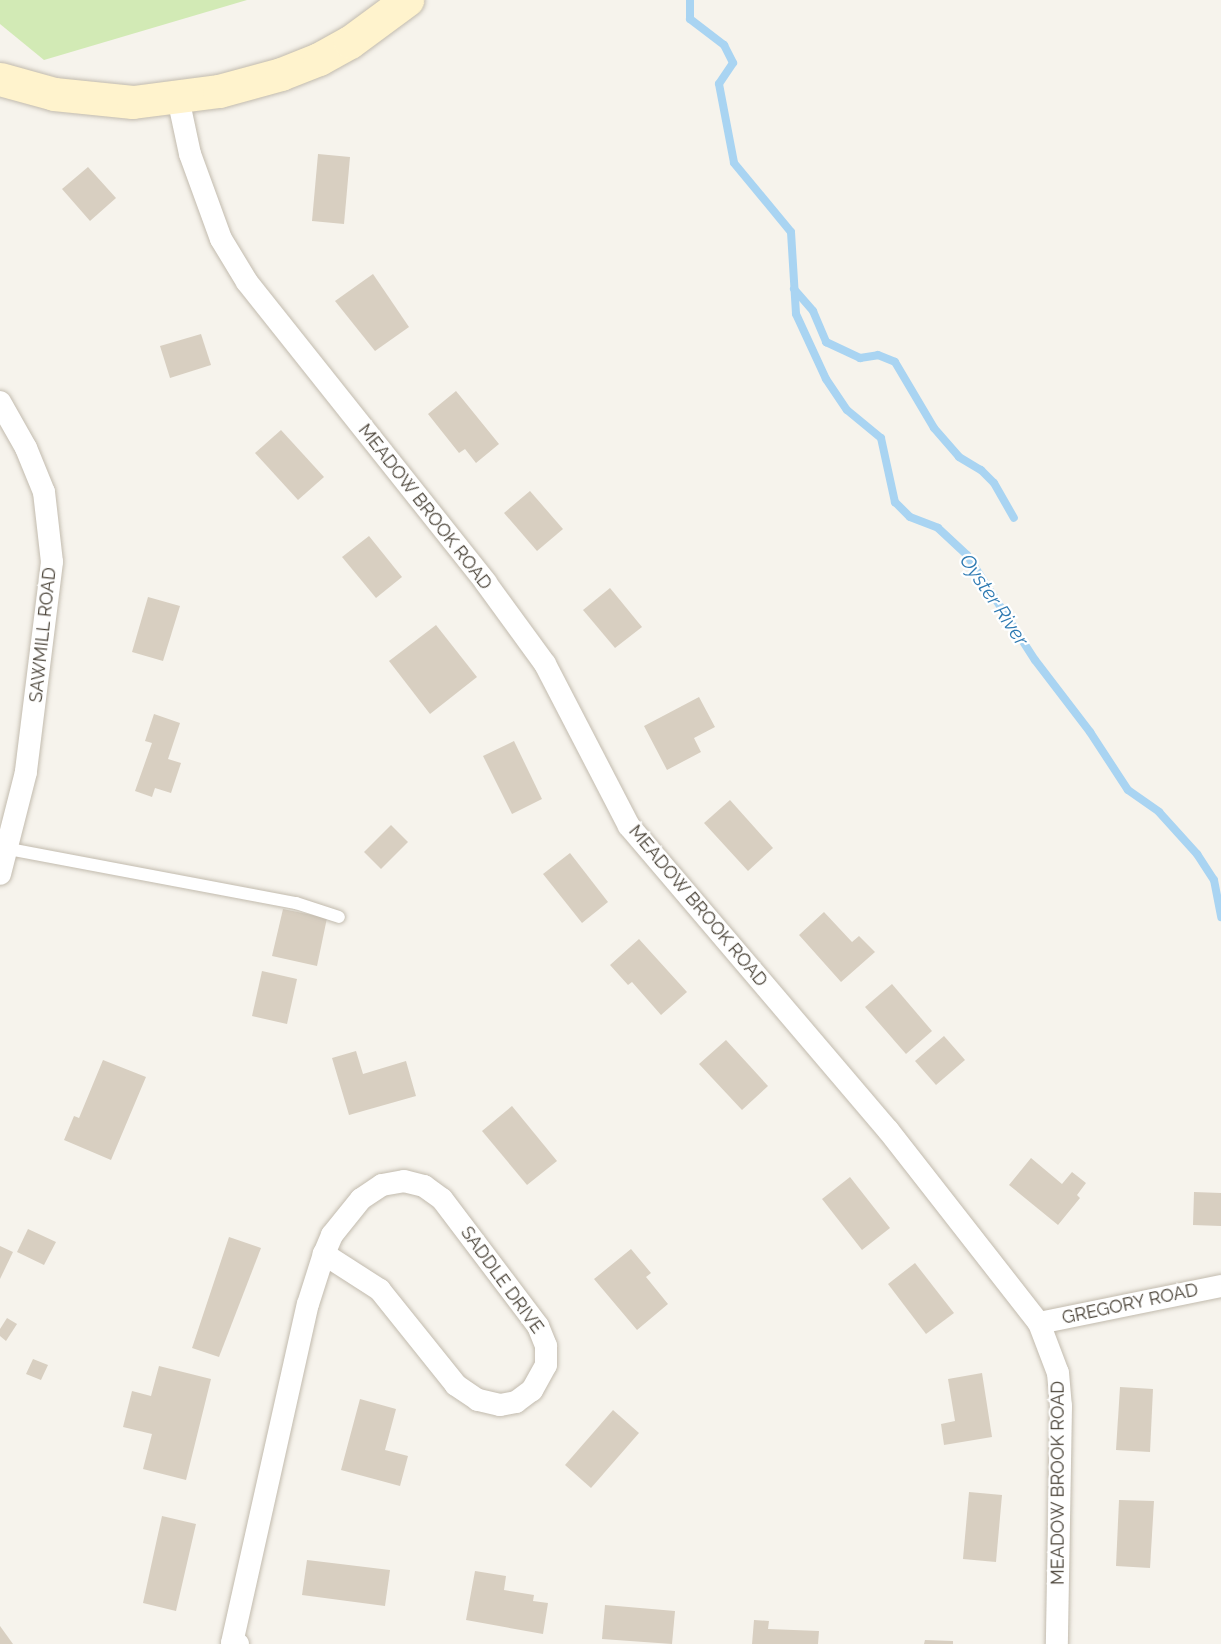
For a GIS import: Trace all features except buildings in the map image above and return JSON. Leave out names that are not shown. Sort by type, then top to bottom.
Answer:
[{"type":"street","points":[[0,79],[89,99],[133,102],[178,98],[260,81],[319,59],[350,42],[407,0]]},
{"type":"street","name":"MEADOW BROOK ROAD","points":[[178,98],[190,154],[221,239],[247,282],[486,583],[545,664],[629,826],[888,1130],[1039,1323],[1058,1373],[1061,1406],[1057,1644]]},
{"type":"street","name":"SAWMILL ROAD","points":[[0,402],[26,448],[44,492],[52,562],[40,674],[9,849],[0,874]]},
{"type":"street","name":"SADDLE DRIVE","points":[[235,1643],[291,1366],[324,1254],[344,1218],[372,1191],[393,1182],[424,1186],[442,1199],[538,1326],[546,1346],[543,1375],[532,1390],[516,1402],[500,1405],[478,1400],[456,1384],[380,1290],[324,1254]]},
{"type":"street","name":"GREGORY ROAD","points":[[1039,1323],[1221,1286]]},
{"type":"lane","points":[[9,849],[296,903],[339,917]]},
{"type":"green space","points":[[0,0],[247,0],[44,60],[0,24]]},
{"type":"waterway","name":"Oyster River","points":[[690,0],[690,19],[724,45],[733,63],[719,84],[734,163],[791,232],[796,314],[826,379],[847,410],[881,438],[895,502],[910,517],[938,528],[967,555],[1035,660],[1090,732],[1128,790],[1159,812],[1197,854],[1214,880],[1221,917]]},
{"type":"waterway","points":[[794,289],[813,311],[826,342],[860,358],[878,355],[895,362],[934,428],[959,457],[981,470],[994,483],[1014,518]]}]
